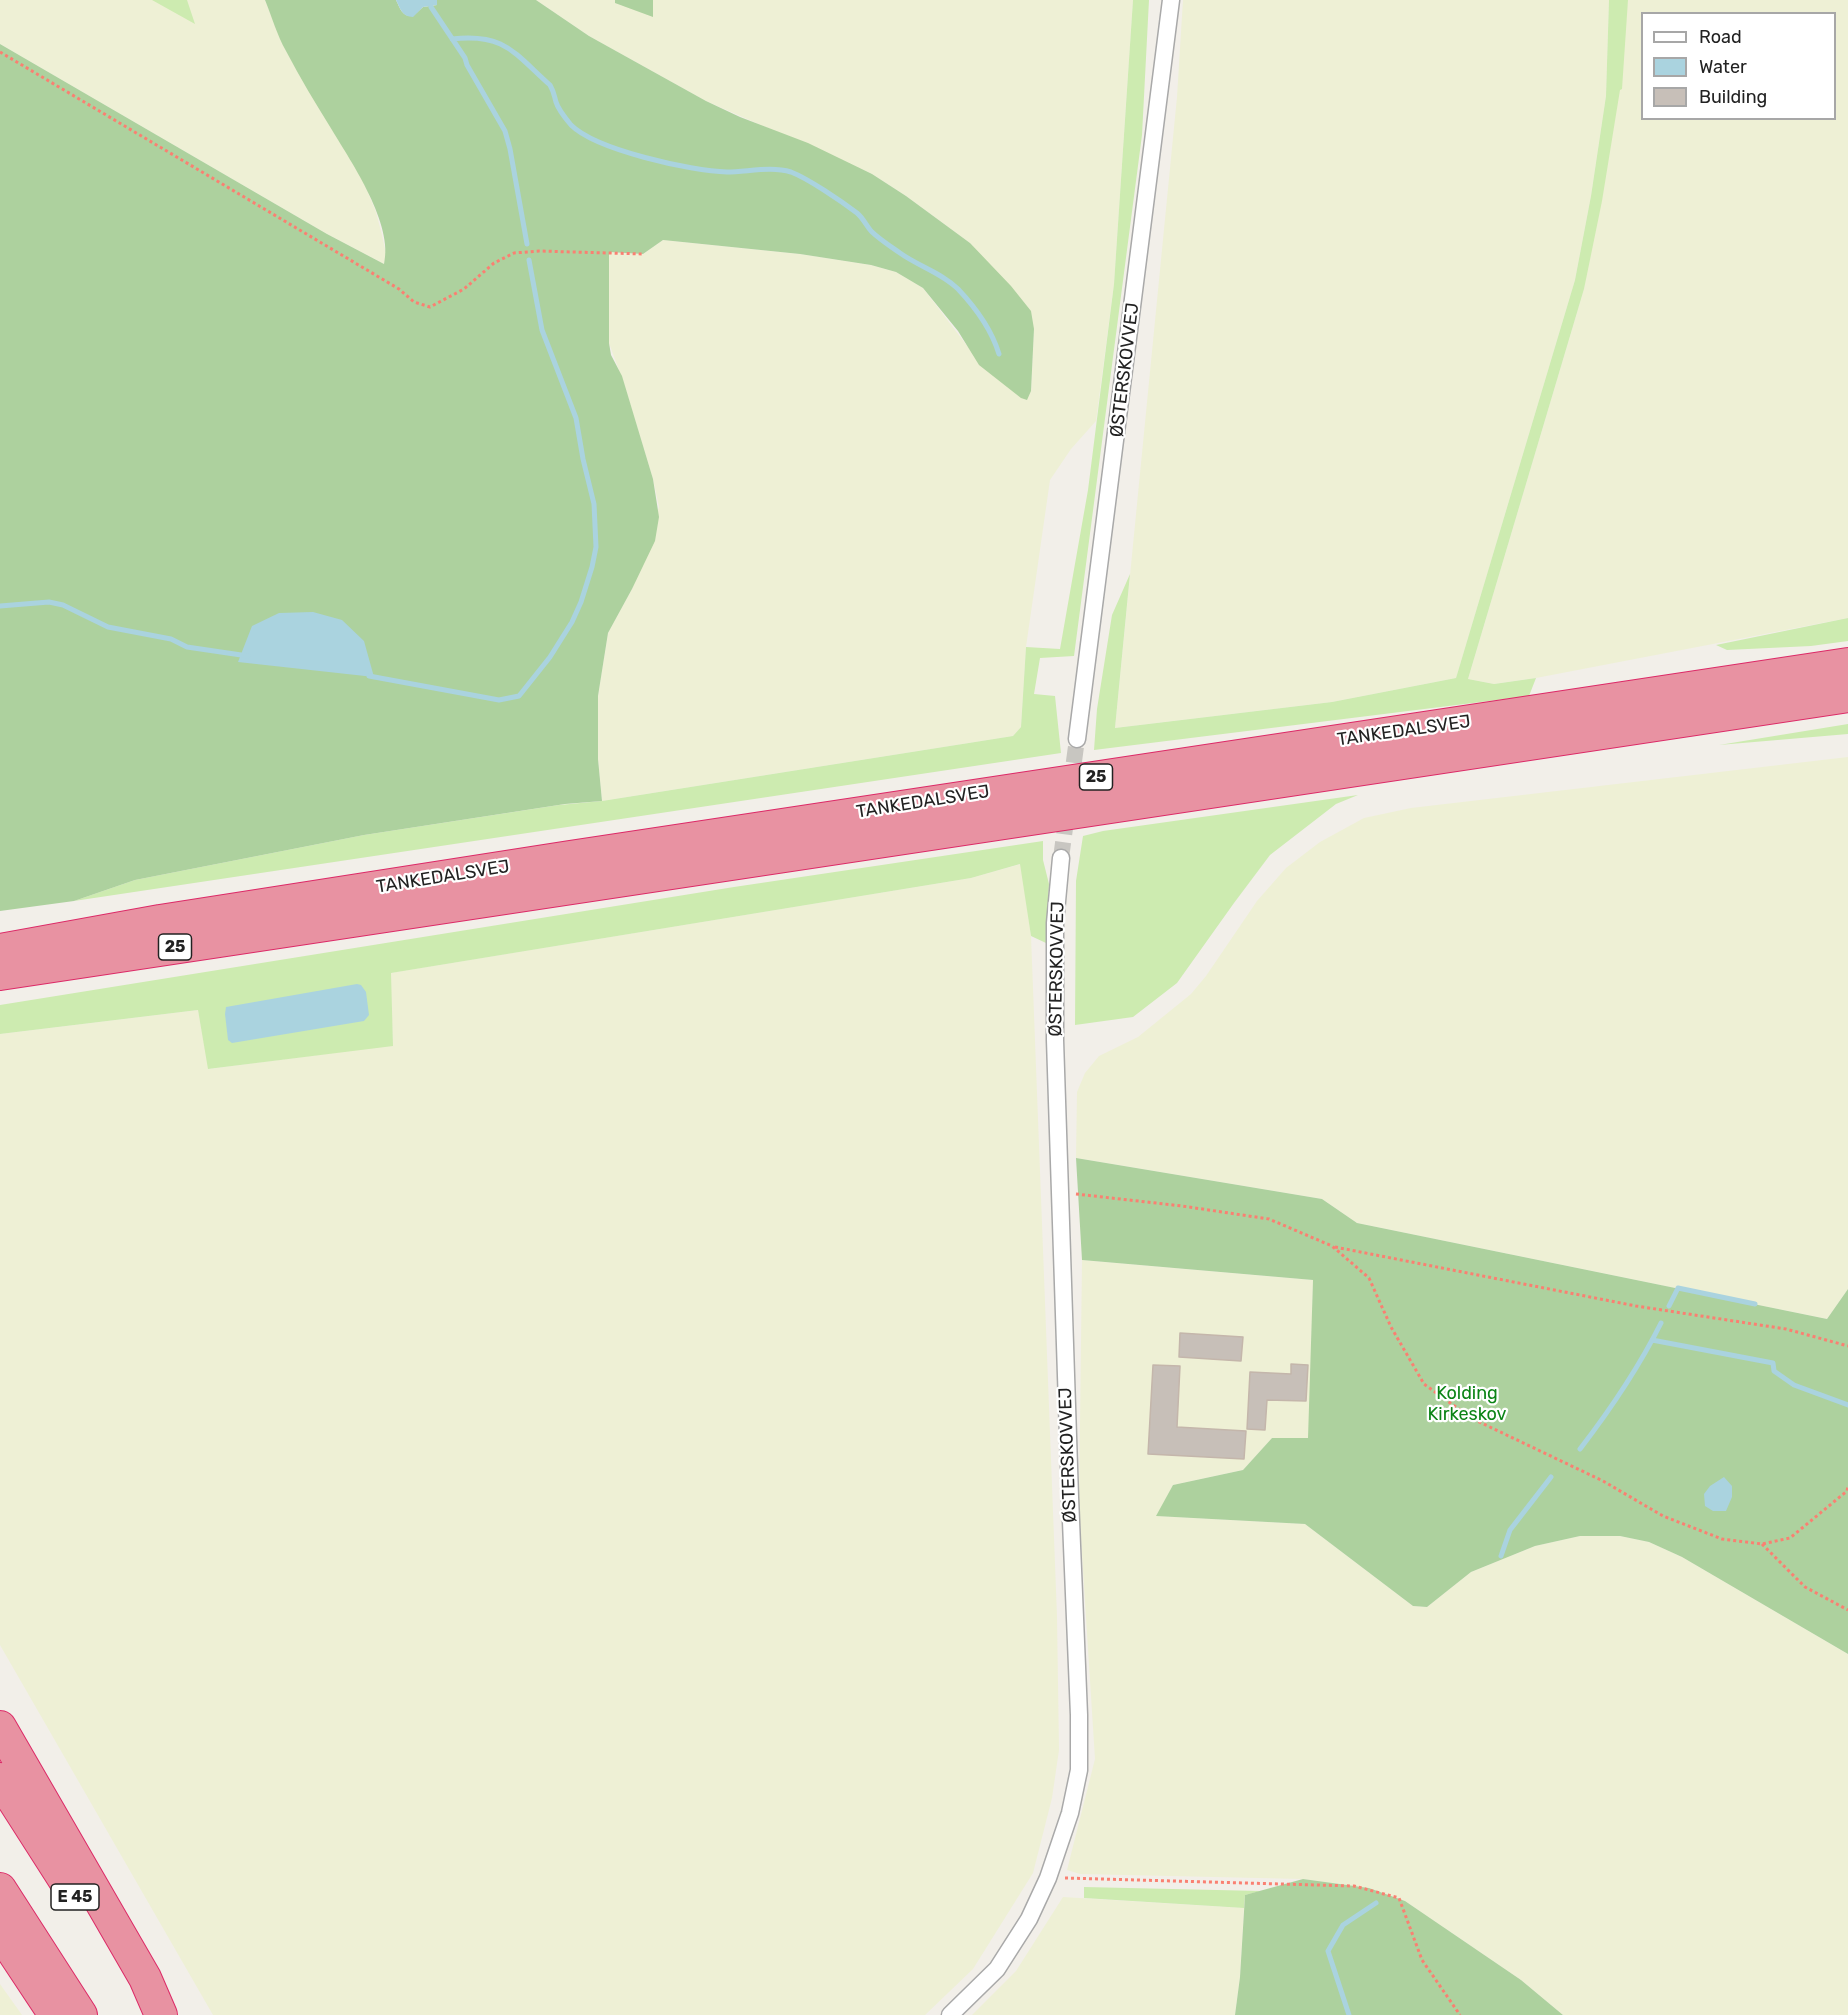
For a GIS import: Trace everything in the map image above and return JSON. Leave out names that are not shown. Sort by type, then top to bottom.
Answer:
[{"type":"highway","name":"TANKEDALSVEJ","points":[[0,950],[160,921],[570,857],[1848,664]]},
{"type":"highway","name":"TANKEDALSVEJ","points":[[0,974],[1848,696]]},
{"type":"highway","points":[[0,1726],[145,1978],[161,2015]]},
{"type":"highway","name":"E 45","points":[[0,1779],[151,2015]]},
{"type":"highway","points":[[0,1889],[81,2015]]},
{"type":"highway","points":[[0,1932],[55,2015]]},
{"type":"street","name":"ØSTERSKOVVEJ","points":[[1077,739],[1171,0]]},
{"type":"street","name":"ØSTERSKOVVEJ","points":[[950,2015],[997,1969],[1029,1919],[1048,1878],[1070,1813],[1080,1770],[1080,1715],[1068,1462],[1055,1040],[1055,924],[1061,858]]},
{"type":"path","points":[[0,51],[399,289],[414,302],[430,307],[464,289],[494,263],[514,253],[539,251],[643,254]]},
{"type":"path","points":[[1060,1192],[1182,1206],[1269,1220],[1332,1246],[1636,1306],[1786,1329],[1848,1346]]},
{"type":"path","points":[[1332,1246],[1369,1278],[1391,1327],[1424,1384],[1471,1418],[1603,1481],[1663,1516],[1722,1539],[1761,1544],[1790,1538],[1847,1491],[1848,1486]]},
{"type":"path","points":[[1761,1544],[1805,1587],[1848,1610]]},
{"type":"path","points":[[1048,1878],[1354,1886],[1399,1898],[1422,1960],[1460,2015]]},
{"type":"green space","points":[[0,0],[265,0],[285,49],[363,180],[376,212],[382,235],[386,254],[384,264],[327,234],[0,44]]},
{"type":"green space","points":[[152,0],[187,0],[195,24]]},
{"type":"green space","points":[[265,0],[396,0],[404,13],[413,16],[423,7],[437,5],[437,0],[536,0],[589,36],[706,101],[740,117],[808,143],[872,174],[970,243],[1011,286],[1031,311],[1034,329],[1031,391],[1027,400],[1021,398],[979,365],[958,331],[923,288],[896,272],[871,265],[800,254],[663,240],[643,254],[609,252],[611,355],[622,376],[653,479],[659,517],[655,541],[608,633],[598,696],[598,759],[602,801],[565,804],[364,835],[135,880],[74,901],[0,911],[0,44],[327,234],[384,264],[383,231],[369,195],[291,61]]},
{"type":"green space","points":[[536,0],[1133,0],[1114,284],[1096,421],[1071,449],[1050,480],[1026,647],[1021,727],[1013,736],[602,801],[598,759],[598,696],[608,633],[632,589],[659,507],[653,479],[609,343],[609,252],[643,254],[663,240],[800,254],[871,265],[896,272],[923,288],[968,347],[1031,391],[1034,329],[970,243],[906,196],[872,174],[706,101],[589,36]]},
{"type":"green space","points":[[615,0],[653,0],[653,17],[615,3]]},
{"type":"green space","points":[[1133,0],[1149,0],[1142,135],[1074,656],[1040,658],[1034,694],[1055,696],[1061,753],[74,901],[135,880],[364,835],[559,805],[602,801],[1013,736],[1021,727],[1026,647],[1060,649],[1088,490],[1114,284]]},
{"type":"green space","points":[[1183,0],[1609,0],[1606,96],[1591,196],[1575,280],[1456,678],[1332,702],[1115,728],[1177,97]]},
{"type":"green space","points":[[1609,0],[1628,0],[1622,89],[1584,289],[1468,679],[1494,684],[1536,678],[1529,696],[1094,750],[1097,709],[1112,615],[1130,574],[1115,728],[1332,702],[1456,678],[1575,280],[1591,196],[1606,96]]},
{"type":"green space","points":[[1628,0],[1848,0],[1848,618],[1536,678],[1494,684],[1468,679],[1584,289]]},
{"type":"green space","points":[[1848,618],[1848,641],[1811,646],[1727,650],[1716,645]]},
{"type":"green space","points":[[1848,724],[1848,734],[1719,745]]},
{"type":"green space","points":[[1848,757],[1848,1289],[1827,1319],[1357,1223],[1322,1199],[1076,1158],[1077,1092],[1085,1073],[1099,1056],[1138,1037],[1191,994],[1206,976],[1257,901],[1286,868],[1320,842],[1364,818],[1411,808]]},
{"type":"green space","points":[[1358,795],[1336,804],[1270,855],[1177,983],[1133,1017],[1075,1025],[1076,881],[1083,836],[1103,831]]},
{"type":"green space","points":[[1043,841],[1043,860],[1049,884],[1046,943],[1031,936],[1020,864],[971,878],[391,973],[393,1046],[208,1069],[198,1010],[0,1034],[0,1005],[734,887]]},
{"type":"green space","points":[[1021,864],[1031,936],[1057,1616],[1059,1750],[1052,1798],[1033,1873],[973,1969],[925,2015],[213,2015],[0,1645],[0,1034],[198,1010],[209,1069],[393,1045],[390,973],[971,878]]},
{"type":"green space","name":"Kolding Kirkeskov","points":[[1076,1158],[1322,1199],[1357,1223],[1827,1319],[1848,1289],[1848,1654],[1682,1557],[1649,1542],[1620,1536],[1580,1536],[1535,1546],[1471,1572],[1427,1607],[1413,1606],[1305,1524],[1156,1516],[1173,1485],[1243,1470],[1272,1438],[1308,1438],[1313,1280],[1082,1260]]},
{"type":"green space","points":[[1082,1260],[1313,1280],[1309,1438],[1272,1438],[1243,1470],[1173,1485],[1157,1516],[1305,1524],[1413,1606],[1427,1607],[1471,1572],[1535,1546],[1580,1536],[1620,1536],[1649,1542],[1682,1557],[1848,1654],[1848,2015],[1563,2015],[1521,1980],[1405,1901],[1369,1888],[1303,1879],[1080,1874],[1067,1870],[1095,1759],[1079,1507]]},
{"type":"green space","points":[[1303,1879],[1369,1888],[1405,1901],[1521,1980],[1563,2015],[1235,2015],[1240,1977],[1245,1895]]},
{"type":"green space","points":[[1084,1887],[1261,1891],[1245,1895],[1244,1908],[1084,1898]]},
{"type":"green space","points":[[1063,1897],[1244,1908],[1235,2015],[972,2015],[1016,1971]]},
{"type":"green space","points":[[0,1984],[22,2015],[0,2015]]},
{"type":"water","points":[[396,0],[437,0],[437,5],[423,7],[413,17],[409,17],[402,12]]},
{"type":"water","points":[[313,612],[342,620],[364,641],[374,677],[238,662],[252,626],[279,613]]},
{"type":"water","points":[[361,985],[366,992],[369,1015],[364,1021],[232,1043],[228,1040],[226,1007]]},
{"type":"water","points":[[1724,1477],[1732,1486],[1732,1497],[1726,1511],[1713,1511],[1705,1506],[1704,1494],[1710,1486]]},
{"type":"building","points":[[1180,1333],[1243,1337],[1241,1361],[1179,1357]]},
{"type":"building","points":[[1291,1364],[1308,1365],[1306,1401],[1267,1400],[1265,1430],[1247,1429],[1250,1372],[1291,1374]]},
{"type":"building","points":[[1153,1365],[1180,1366],[1177,1427],[1246,1431],[1244,1459],[1148,1454]]},
{"type":"waterway","points":[[431,7],[465,58],[505,131],[527,244]]},
{"type":"waterway","points":[[452,39],[485,39],[507,48],[550,85],[558,108],[571,125],[601,143],[622,151],[691,168],[727,172],[783,170],[807,180],[857,213],[871,231],[907,258],[945,278],[958,289],[982,320],[999,354]]},
{"type":"waterway","points":[[369,676],[499,700],[519,696],[550,657],[572,622],[581,602],[596,547],[594,504],[576,418],[542,330],[529,260]]},
{"type":"waterway","points":[[0,606],[49,602],[63,605],[108,627],[171,639],[187,647],[248,656]]},
{"type":"waterway","points":[[1669,1306],[1678,1288],[1755,1304]]},
{"type":"waterway","points":[[1580,1449],[1624,1388],[1661,1323]]},
{"type":"waterway","points":[[1652,1340],[1773,1363],[1774,1371],[1794,1385],[1848,1405]]},
{"type":"waterway","points":[[1501,1556],[1510,1530],[1551,1477]]},
{"type":"waterway","points":[[1349,2015],[1328,1951],[1343,1925],[1376,1903]]},
{"type":"tunnel","points":[[1061,858],[1077,739]]}]
